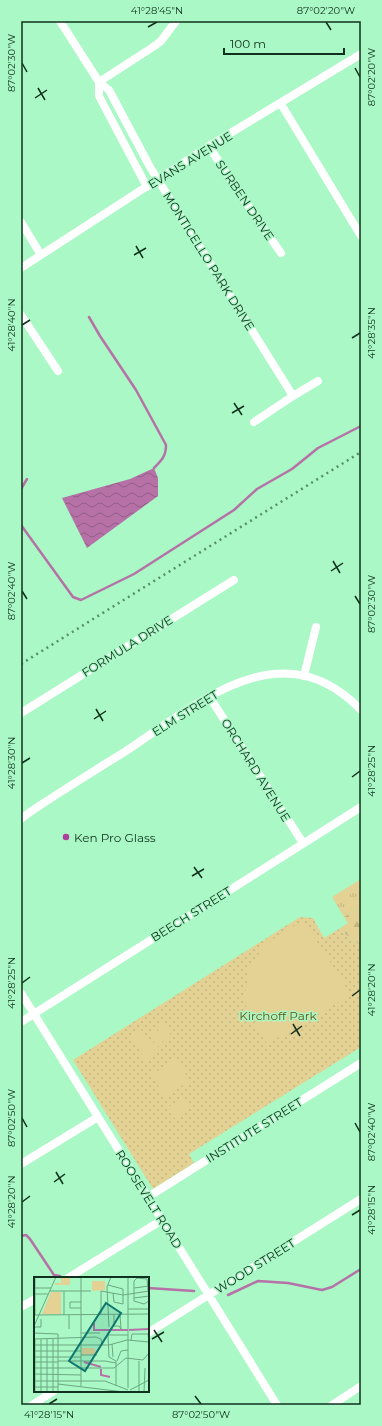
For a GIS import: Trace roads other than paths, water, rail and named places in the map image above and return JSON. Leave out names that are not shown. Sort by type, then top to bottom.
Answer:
[{"type":"street","name":"MONTICELLO PARK DRIVE","points":[[60,21],[98,82],[109,90],[150,168],[159,179],[293,396]]},
{"type":"street","points":[[98,82],[162,41],[176,21]]},
{"type":"street","name":"EVANS AVENUE","points":[[21,268],[210,146],[361,54]]},
{"type":"street","name":"MONTICELLO PARK DRIVE","points":[[98,82],[99,96],[147,186]]},
{"type":"street","points":[[281,104],[361,236]]},
{"type":"street","name":"SURBEN DRIVE","points":[[210,146],[231,181],[281,253]]},
{"type":"street","points":[[21,222],[41,255]]},
{"type":"street","points":[[21,315],[58,371]]},
{"type":"street","points":[[254,422],[318,381]]},
{"type":"street","name":"FORMULA DRIVE","points":[[21,713],[234,580]]},
{"type":"street","points":[[304,676],[316,627]]},
{"type":"street","name":"ELM STREET","points":[[21,819],[209,696],[235,683],[262,675],[285,674],[304,676],[335,688],[344,694],[361,710]]},
{"type":"street","name":"ORCHARD AVENUE","points":[[209,696],[303,843]]},
{"type":"street","name":"BEECH STREET","points":[[21,1022],[361,807]]},
{"type":"street","name":"ROOSEVELT ROAD","points":[[21,993],[277,1405]]},
{"type":"street","name":"INSTITUTE STREET","points":[[148,1197],[361,1063]]},
{"type":"street","points":[[21,1164],[98,1117]]},
{"type":"street","name":"WOOD STREET","points":[[149,1332],[361,1199]]},
{"type":"street","points":[[70,1277],[162,1220]]},
{"type":"street","points":[[21,1308],[34,1300]]},
{"type":"street","points":[[332,1405],[361,1386]]},
{"type":"street","points":[[32,1405],[52,1392]]},
{"type":"water","points":[[154,468],[158,478],[158,496],[87,548],[62,498],[130,479]]},
{"type":"waterway","points":[[89,317],[136,390],[166,445],[163,458],[154,468]]},
{"type":"waterway","points":[[21,525],[73,597],[81,600],[134,574],[234,510],[257,489],[292,469],[318,448],[361,426]]},
{"type":"waterway","points":[[21,489],[27,479]]},
{"type":"waterway","points":[[21,1236],[26,1235],[30,1239],[54,1275],[60,1276]]},
{"type":"waterway","points":[[228,1295],[258,1281],[288,1283],[322,1290],[332,1287],[361,1269]]},
{"type":"waterway","points":[[149,1288],[194,1291]]},
{"type":"railway","points":[[21,664],[361,452]]},
{"type":"place","name":"Ken Pro Glass","points":[[66,837]]},
{"type":"park label","name":"Kirchoff Park","points":[[278,1015]]}]
